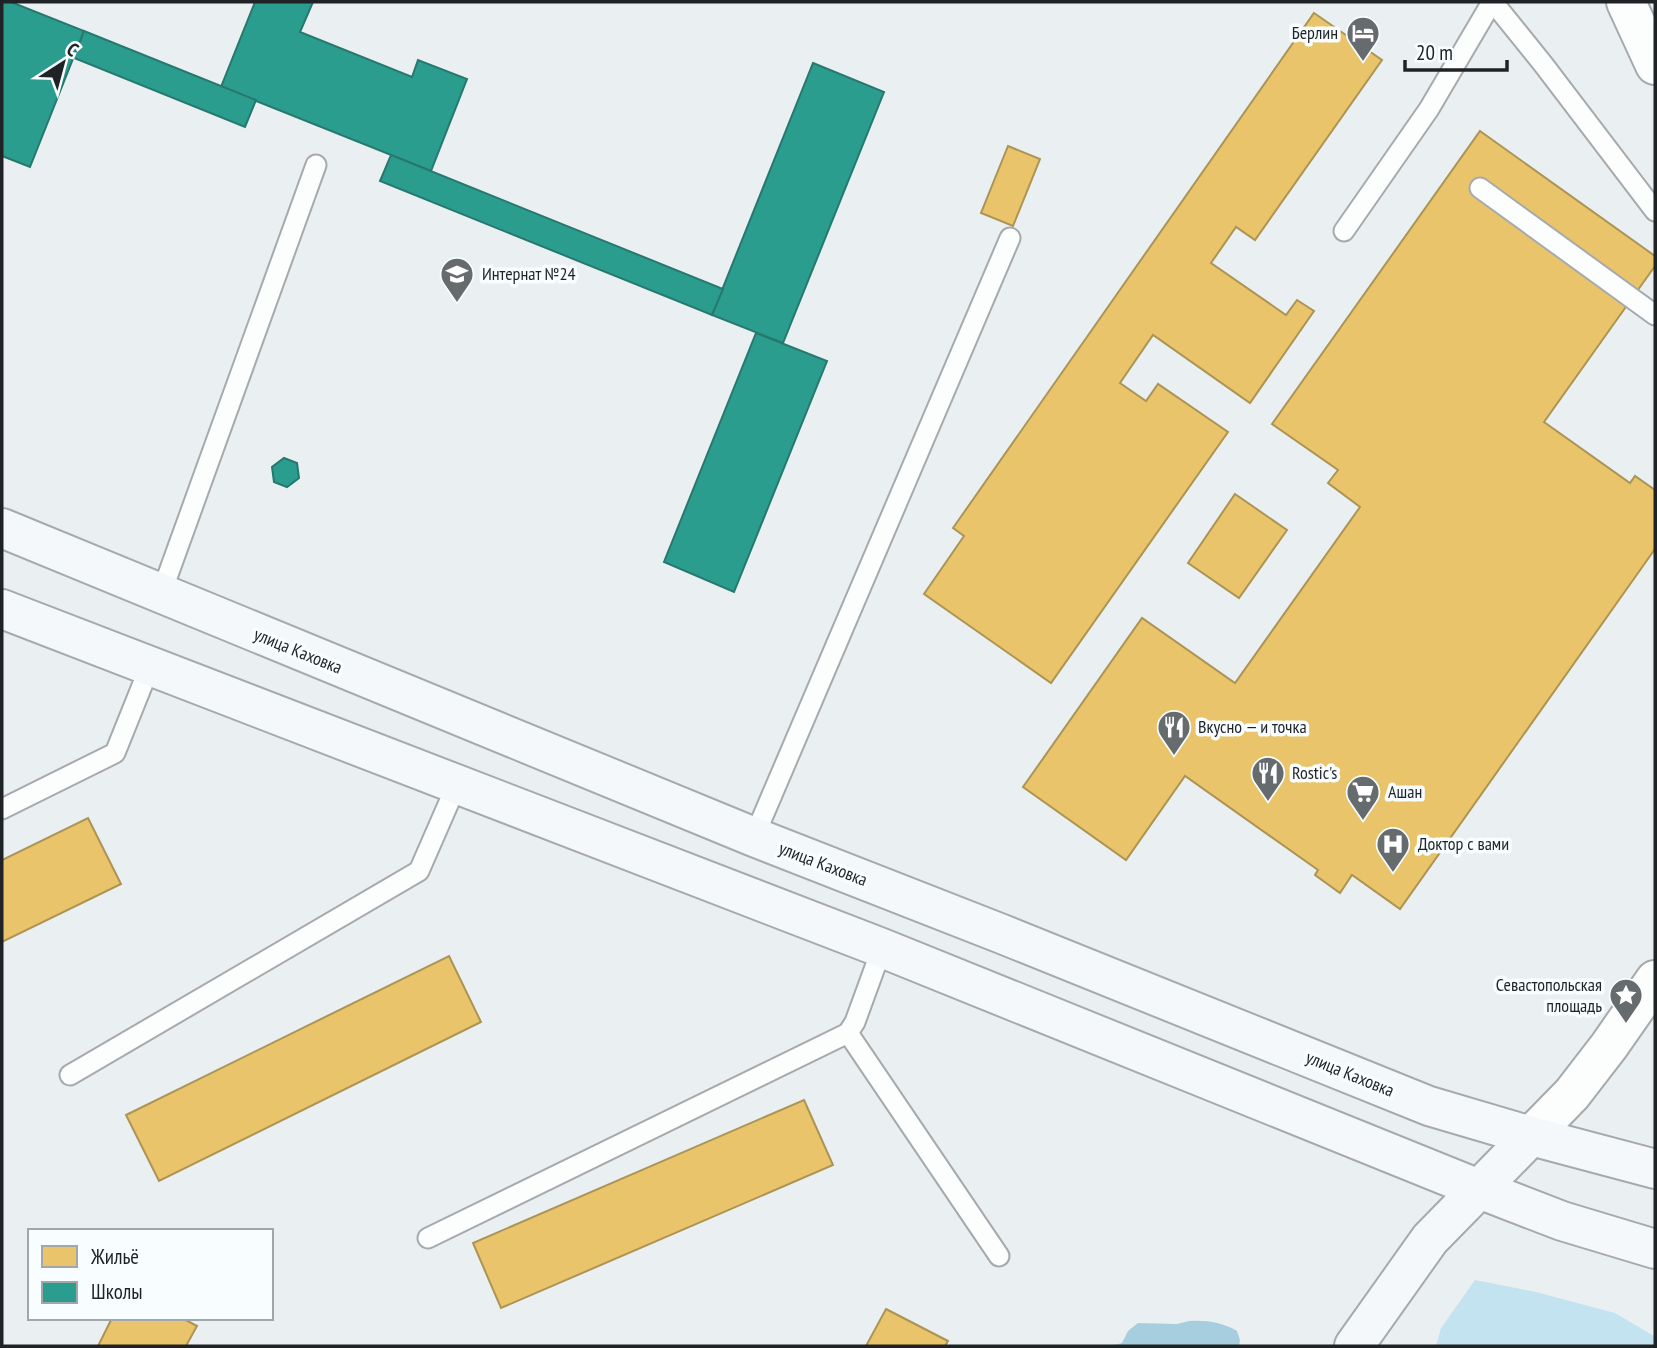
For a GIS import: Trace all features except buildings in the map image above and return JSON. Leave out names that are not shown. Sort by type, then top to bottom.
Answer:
[{"type":"main road","name":"улица Каховка","points":[[2,528],[754,837],[1429,1106],[1655,1169]]},
{"type":"main road","points":[[2,609],[882,948],[1479,1189],[1562,1221],[1655,1249]]},
{"type":"main road","points":[[1354,1346],[1430,1239],[1531,1136]]},
{"type":"street","points":[[1626,2],[1655,65]]},
{"type":"street","points":[[1531,1136],[1572,1094],[1655,980]]},
{"type":"lane","points":[[1344,231],[1429,109],[1493,2],[1655,211]]},
{"type":"lane","points":[[161,594],[316,165]]},
{"type":"lane","points":[[1480,188],[1655,315]]},
{"type":"lane","points":[[754,837],[1010,238]]},
{"type":"lane","points":[[2,809],[115,753],[150,666]]},
{"type":"lane","points":[[70,1075],[419,871],[457,784]]},
{"type":"lane","points":[[428,1238],[848,1033],[855,1022],[882,948]]},
{"type":"lane","points":[[848,1033],[999,1256]]},
{"type":"shaded area","points":[[1475,1280],[1536,1292],[1615,1313],[1654,1336],[1655,1346],[1436,1346],[1441,1328]]},
{"type":"shaded area","points":[[1189,1321],[1214,1322],[1237,1331],[1239,1346],[1111,1346],[1122,1343],[1128,1331],[1138,1323],[1177,1324]]},
{"type":"place","name":"Берлин","points":[[1363,63]]},
{"type":"place","name":"Интернат №24","points":[[457,304]]},
{"type":"place","name":"Вкусно — и точка","points":[[1174,757]]},
{"type":"place","name":"Rostic's","points":[[1268,803]]},
{"type":"place","name":"Ашан","points":[[1363,822]]},
{"type":"place","name":"Доктор с вами","points":[[1393,874]]},
{"type":"place","name":"Севастопольская площадь","points":[[1626,1025]]}]
